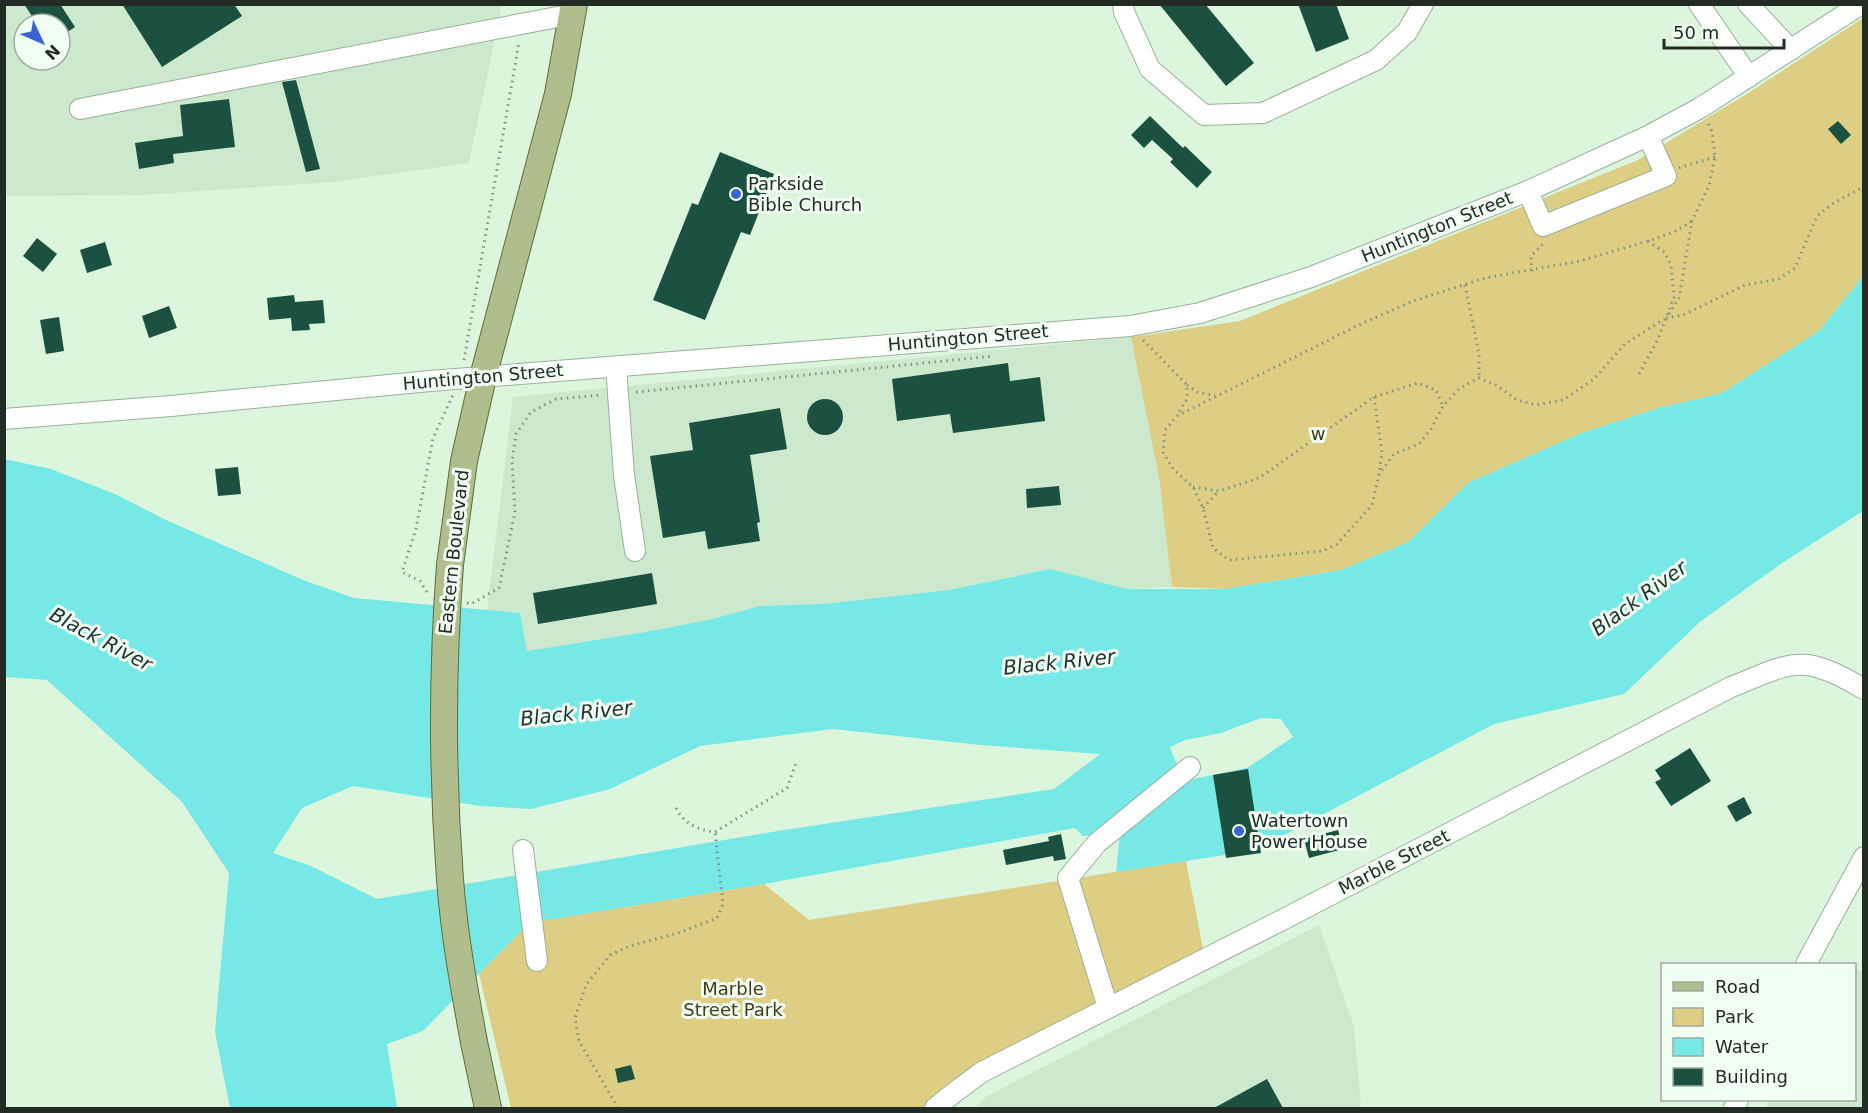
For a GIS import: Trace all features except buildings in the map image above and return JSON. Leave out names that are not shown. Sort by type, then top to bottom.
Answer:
[{"type":"main road","name":"Eastern Boulevard","points":[[488,1108],[460,965],[450,881],[445,796],[445,634],[450,565],[464,461],[471,378],[558,94],[573,9]]},
{"type":"street","points":[[1123,4],[1124,12],[1150,69],[1204,115],[1263,113],[1376,60],[1407,32],[1423,4]]},
{"type":"street","points":[[1698,4],[1749,77]]},
{"type":"street","points":[[1748,4],[1791,50]]},
{"type":"street","name":"Huntington Street","points":[[4,419],[616,366],[1132,334],[1311,277],[1528,191],[1648,136],[1700,108],[1861,4]]},
{"type":"street","points":[[80,108],[523,24],[573,9]]},
{"type":"street","points":[[1528,191],[1543,226],[1666,176],[1648,136]]},
{"type":"street","points":[[616,366],[624,475],[635,551]]},
{"type":"street","name":"Marble Street","points":[[935,1108],[982,1072],[1282,921],[1731,687],[1780,669],[1806,665],[1836,673],[1863,689]]},
{"type":"street","points":[[1108,1008],[1068,878],[1098,843],[1190,767]]},
{"type":"street","points":[[523,850],[537,961]]},
{"type":"street","points":[[1807,963],[1863,856]]},
{"type":"path","points":[[402,572],[416,529],[433,438],[452,402],[471,378],[464,361],[523,24]]},
{"type":"path","points":[[1666,318],[1679,297],[1692,221],[1709,186],[1715,157],[1712,132],[1700,108]]},
{"type":"path","points":[[1666,176],[1690,163],[1715,157]]},
{"type":"path","points":[[1379,474],[1394,454],[1419,444],[1431,429],[1443,406],[1460,388],[1479,378],[1496,384],[1517,400],[1536,405],[1563,400],[1594,379],[1625,344],[1666,318],[1683,315],[1745,285],[1779,279],[1796,268],[1817,216],[1835,202],[1863,187]]},
{"type":"path","points":[[1177,416],[1363,323],[1413,302],[1485,278],[1580,261],[1674,232],[1692,221]]},
{"type":"path","points":[[1532,271],[1531,256],[1544,245],[1543,226]]},
{"type":"path","points":[[1639,374],[1656,343],[1674,297],[1671,265],[1664,252],[1648,241]]},
{"type":"path","points":[[1465,285],[1479,354],[1479,378]]},
{"type":"path","points":[[1132,334],[1145,341],[1187,385],[1199,393],[1216,395]]},
{"type":"path","points":[[1132,334],[1145,341]]},
{"type":"path","points":[[499,588],[515,512],[512,462],[516,434],[531,412],[556,399],[995,356]]},
{"type":"path","points":[[1193,487],[1219,491],[1259,478],[1374,398],[1418,383],[1436,390],[1443,406]]},
{"type":"path","points":[[1187,385],[1186,399],[1177,416],[1165,430],[1163,452],[1173,469],[1193,487],[1203,508],[1213,548],[1229,560],[1323,551],[1336,544],[1372,505],[1382,453],[1374,398]]},
{"type":"path","points":[[1203,508],[1219,491]]},
{"type":"path","points":[[676,808],[680,817],[701,830],[715,832],[787,788],[796,763]]},
{"type":"path","points":[[618,1108],[579,1041],[576,1018],[586,985],[610,955],[630,946],[678,933],[717,918],[723,903],[715,832]]},
{"type":"shaded area","points":[[4,5],[502,5],[469,163],[332,182],[141,195],[5,196]]},
{"type":"shaded area","points":[[1131,337],[1159,478],[1172,587],[1127,589],[1049,569],[949,590],[823,604],[527,651],[520,613],[487,610],[513,397]]},
{"type":"shaded area","points":[[1319,925],[1354,1026],[1361,1108],[976,1108],[987,1096]]},
{"type":"shaded area","points":[[1856,969],[1863,973],[1863,1108],[1765,1108],[1769,1101],[1856,1101]]},
{"type":"green space","name":"w","points":[[1863,18],[1863,276],[1819,331],[1722,393],[1659,408],[1579,434],[1468,483],[1408,542],[1341,570],[1225,589],[1172,587],[1159,478],[1131,337],[1240,321],[1638,160],[1750,92]]},
{"type":"green space","name":"Marble Street Park","points":[[1186,861],[1203,949],[994,1054],[965,1071],[923,1108],[511,1108],[479,974],[529,923],[764,884],[809,920]]},
{"type":"water","name":"Black River","points":[[1863,276],[1863,511],[1782,563],[1701,621],[1624,694],[1494,724],[1284,835],[1225,855],[1116,872],[1120,834],[1083,836],[1075,828],[764,884],[529,923],[423,1031],[387,1044],[397,1108],[230,1108],[215,1032],[229,873],[182,802],[47,680],[5,677],[4,459],[51,469],[115,494],[166,520],[303,580],[354,598],[520,613],[527,651],[646,632],[713,619],[760,606],[823,604],[949,590],[1050,569],[1127,589],[1225,589],[1341,570],[1408,542],[1468,483],[1579,434],[1659,408],[1722,393],[1819,331]],"holes":[[[1261,718],[1281,719],[1293,737],[1247,768],[1193,779],[1178,768],[1170,747],[1185,740],[1221,733]],[[833,729],[980,745],[1100,754],[1054,789],[778,831],[377,899],[311,866],[273,853],[302,808],[353,786],[480,806],[531,809],[610,789],[700,746]]]},
{"type":"place","name":"Parkside Bible Church","points":[[736,194]]},
{"type":"place","name":"Watertown Power House","points":[[1239,831]]}]
